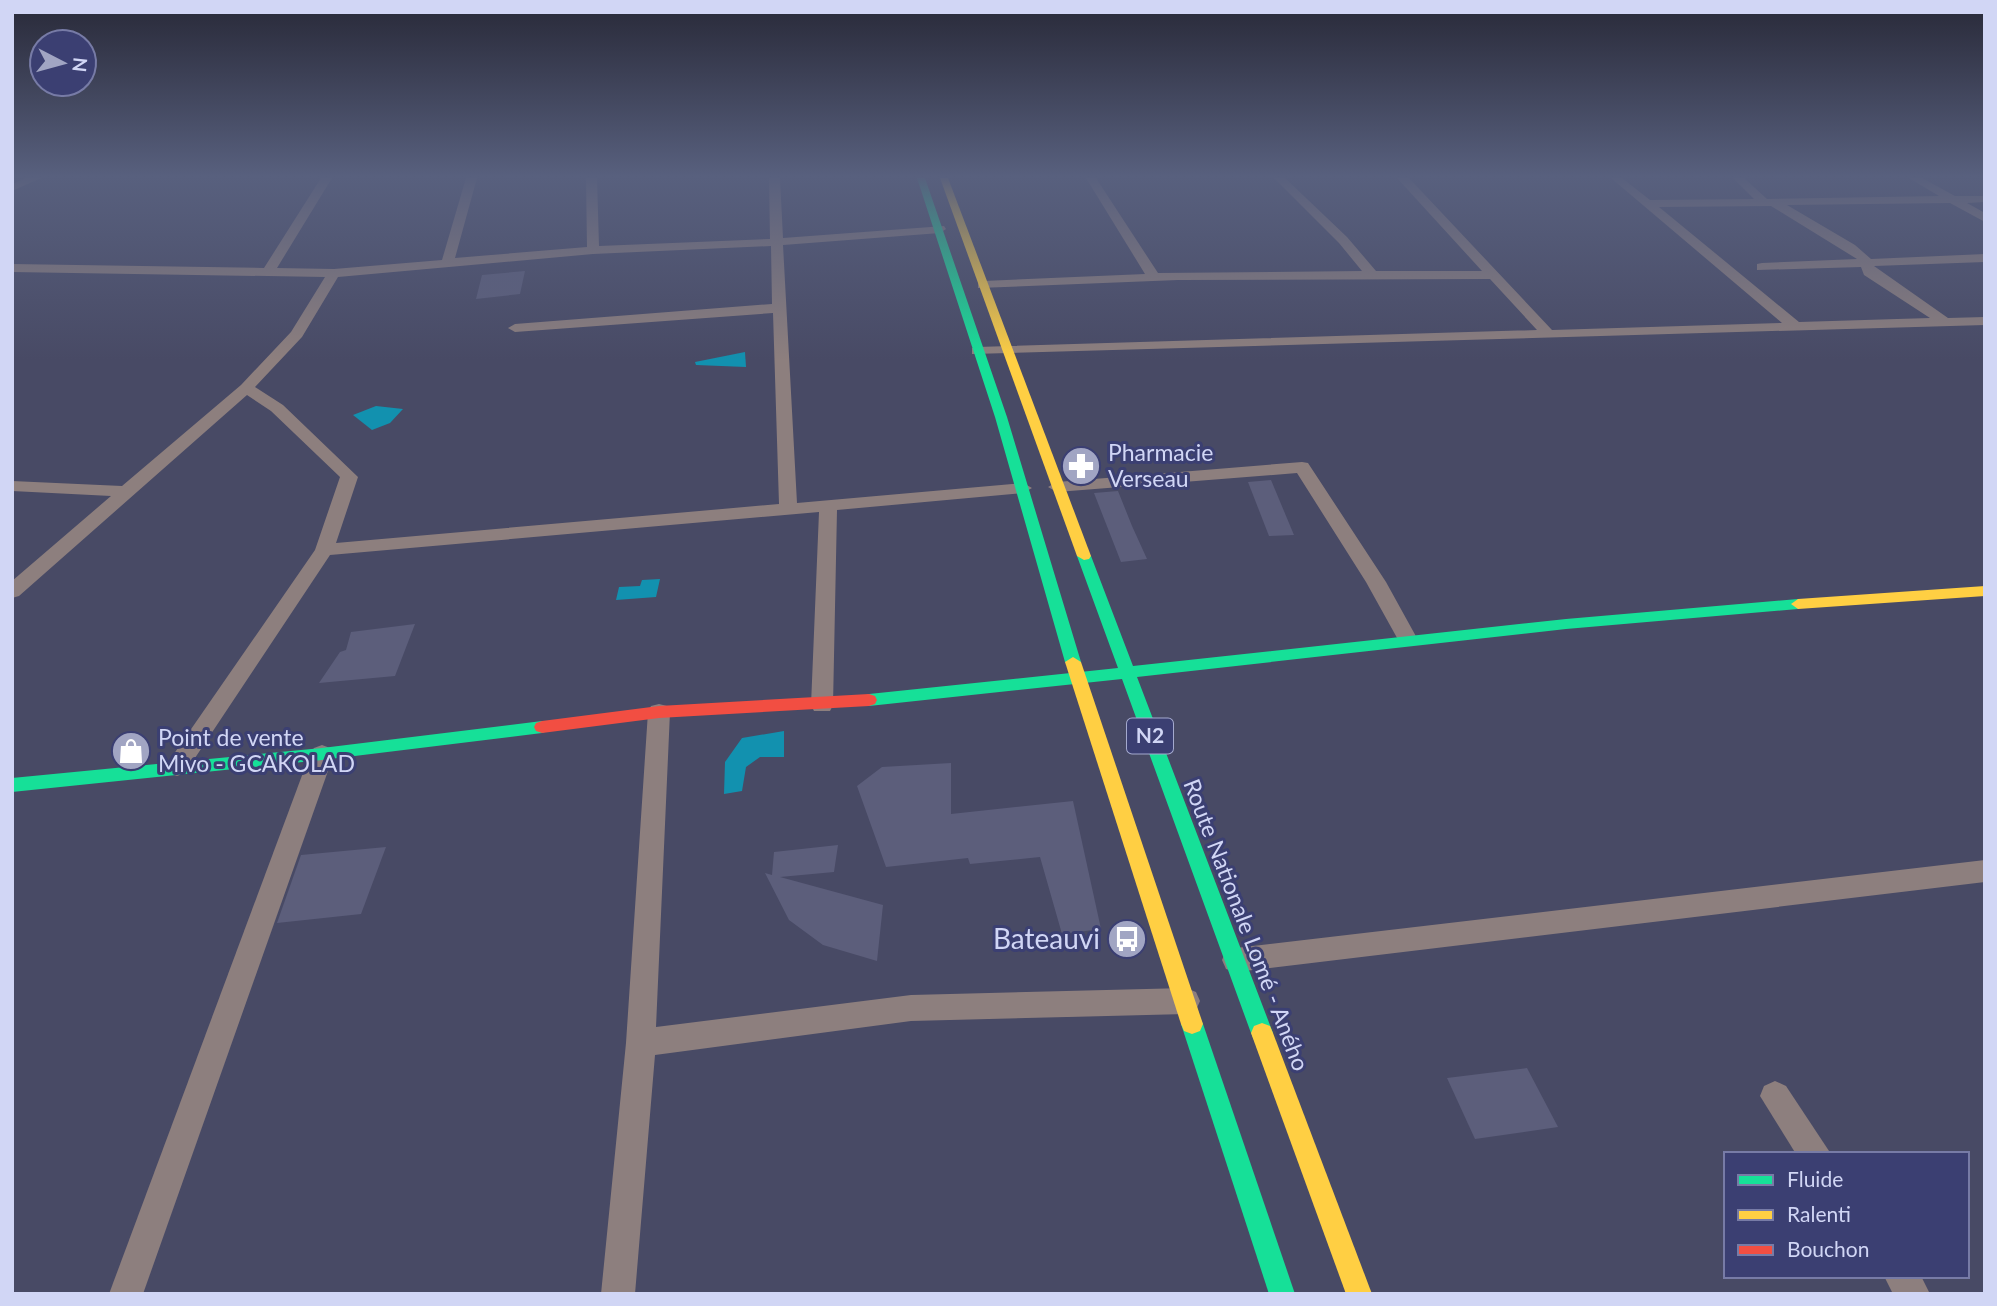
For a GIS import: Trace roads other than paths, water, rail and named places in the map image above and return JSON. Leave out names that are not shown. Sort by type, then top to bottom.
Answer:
[{"type":"main road","name":"N2","points":[[943,239],[1023,488],[1078,680],[1282,1294]]},
{"type":"main road","name":"Route Nationale Lomé - Aného","points":[[966,239],[1125,674],[1236,960],[1359,1294]]},
{"type":"main road","points":[[12,785],[322,754],[659,712],[822,705],[1078,680],[1408,640],[1700,611],[1985,591]]},
{"type":"street","points":[[270,271],[289,239]]},
{"type":"street","points":[[448,262],[454,239]]},
{"type":"street","points":[[593,239],[593,250]]},
{"type":"street","points":[[776,239],[788,509]]},
{"type":"street","points":[[12,268],[334,273],[593,250],[815,239]]},
{"type":"street","points":[[1130,239],[1154,277]]},
{"type":"street","points":[[1342,239],[1374,277]]},
{"type":"street","points":[[1461,239],[1549,335]]},
{"type":"street","points":[[1691,239],[1796,327]]},
{"type":"street","points":[[1835,239],[1851,248],[1867,264],[1871,274],[1945,322]]},
{"type":"street","points":[[1762,267],[1985,258]]},
{"type":"street","points":[[12,592],[246,388],[297,334],[334,273]]},
{"type":"street","points":[[983,285],[1154,277],[1495,275]]},
{"type":"street","points":[[515,328],[779,308]]},
{"type":"street","points":[[977,351],[1985,321]]},
{"type":"street","points":[[177,767],[324,550],[349,477],[277,408],[246,388]]},
{"type":"street","points":[[1057,486],[1302,467],[1376,582],[1408,640]]},
{"type":"street","points":[[12,486],[127,492]]},
{"type":"street","points":[[324,550],[1023,488]]},
{"type":"street","points":[[822,705],[828,506]]},
{"type":"street","points":[[618,1294],[641,1043],[659,712]]},
{"type":"street","points":[[126,1294],[322,754]]},
{"type":"street","points":[[1236,960],[1985,870]]},
{"type":"street","points":[[641,1043],[911,1008],[1186,1000]]},
{"type":"street","points":[[1775,1096],[1814,1152]]},
{"type":"street","points":[[1902,1278],[1913,1294]]},
{"type":"water","points":[[745,352],[746,367],[696,365],[695,362]]},
{"type":"water","points":[[376,406],[403,409],[390,423],[372,430],[353,415]]},
{"type":"water","points":[[660,579],[656,597],[616,600],[619,587],[640,586],[642,580]]},
{"type":"water","points":[[784,731],[784,757],[760,757],[746,767],[742,791],[724,794],[725,762],[742,738]]},
{"type":"place","name":"Pharmacie Verseau","points":[[1081,466]]},
{"type":"place","name":"Point de vente Mivo - GCAKOLAD","points":[[131,751]]},
{"type":"place","name":"Bateauvi","points":[[1127,939]]}]
